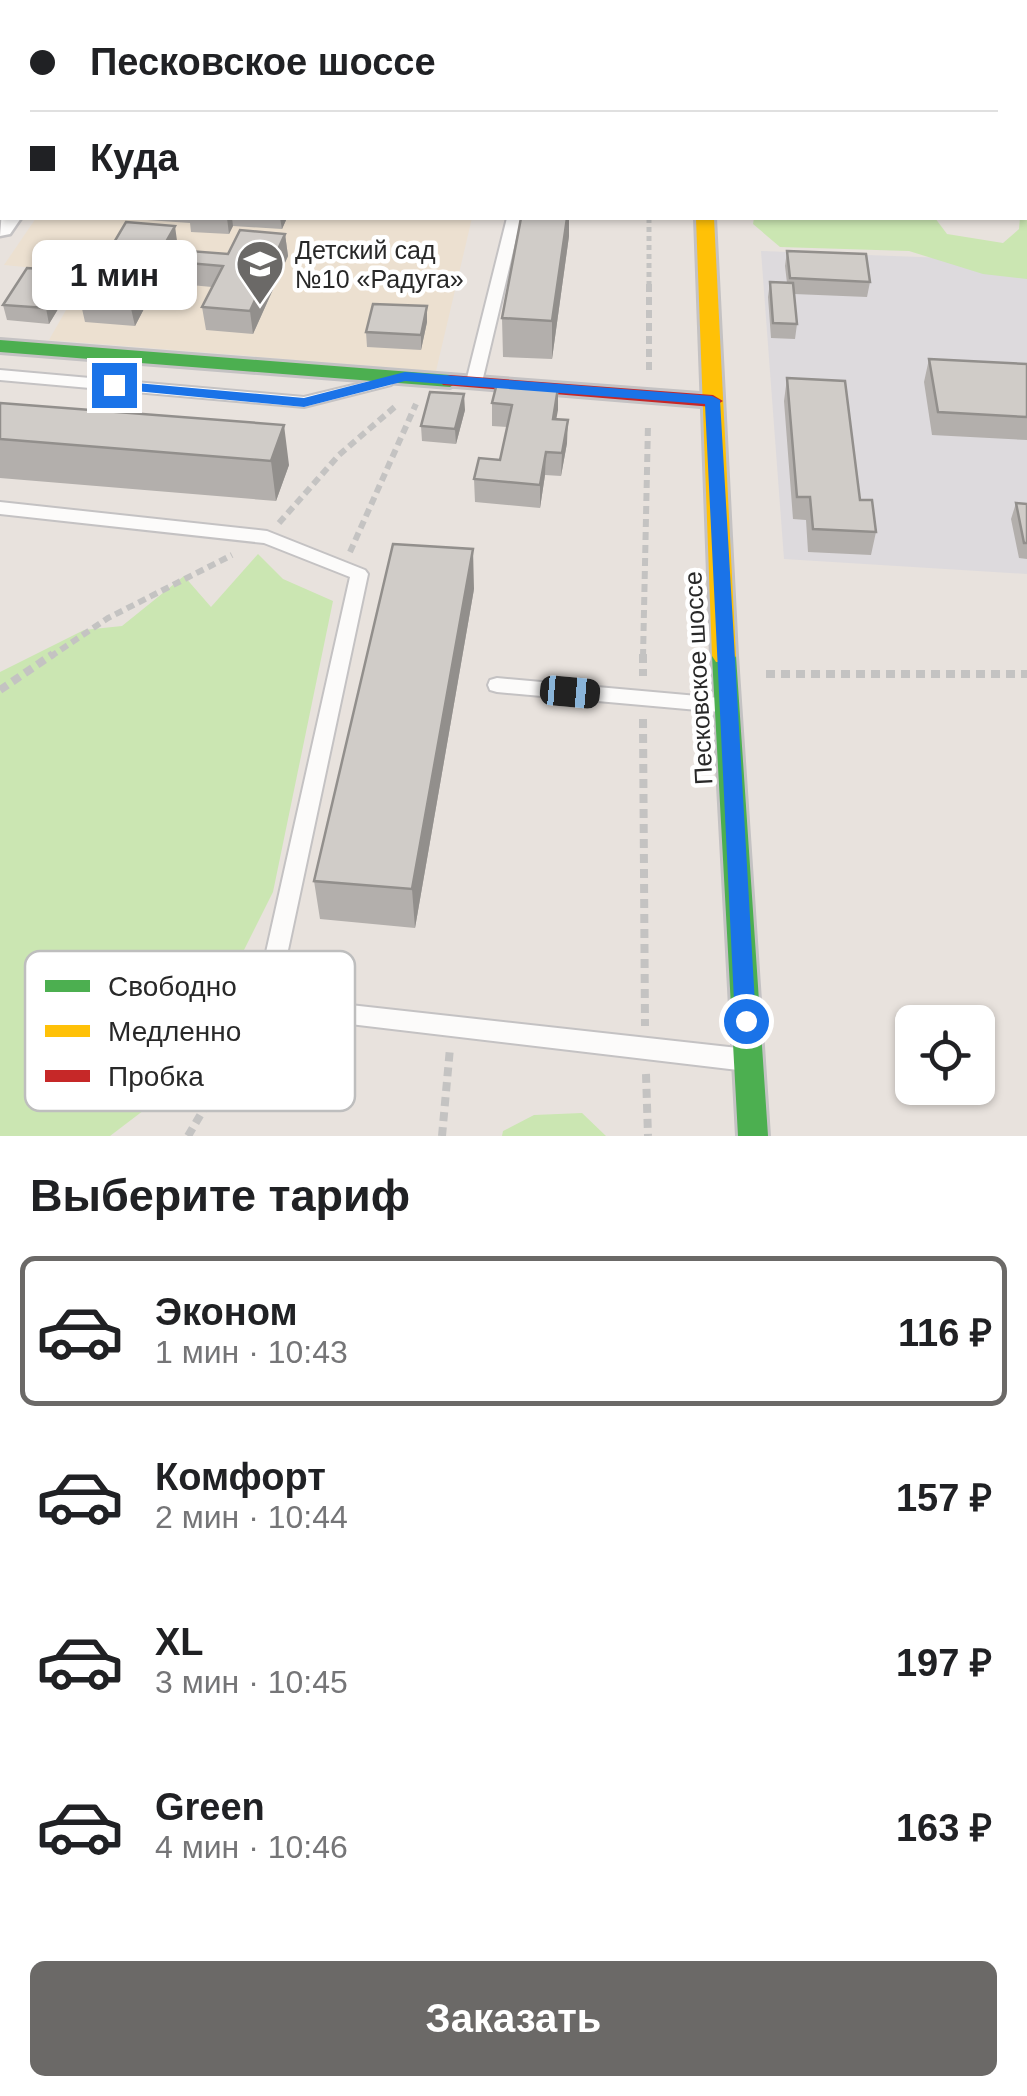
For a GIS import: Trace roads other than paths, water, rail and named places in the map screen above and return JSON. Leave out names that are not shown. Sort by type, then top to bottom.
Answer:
[{"type":"street","name":"Песковское шоссе","points":[[705,220],[726,706],[753,1136]]},
{"type":"street","points":[[0,346],[712,400]]},
{"type":"lane","points":[[474,382],[514,220]]},
{"type":"lane","points":[[0,375],[304,402],[405,377]]},
{"type":"lane","points":[[0,508],[267,537],[358,574],[277,951]]},
{"type":"lane","points":[[498,685],[726,706]]},
{"type":"lane","points":[[355,1016],[748,1060]]},
{"type":"place","name":"Детский сад №10 «Радуга»","points":[[260,306]]}]
